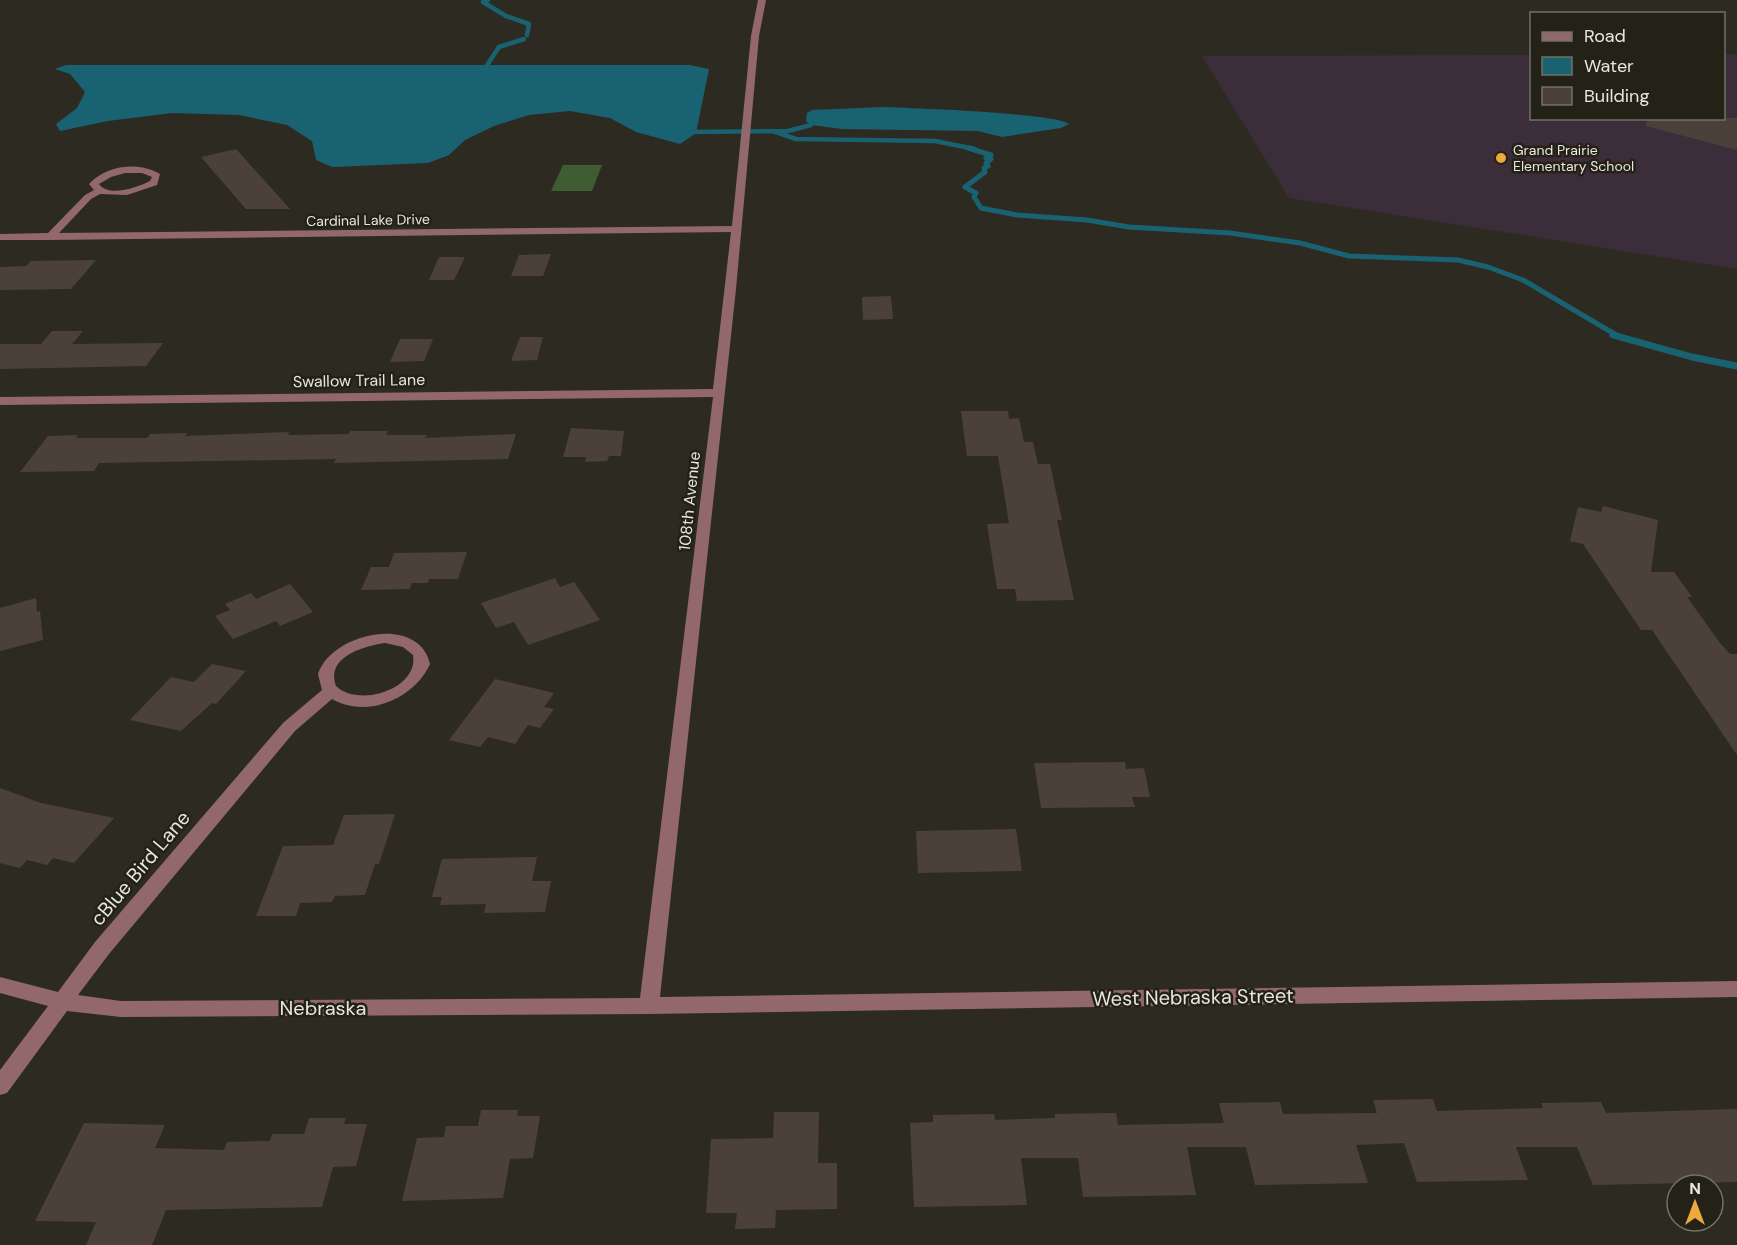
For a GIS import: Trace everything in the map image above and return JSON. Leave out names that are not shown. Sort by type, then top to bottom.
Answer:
[{"type":"street","name":"108th Avenue","points":[[649,1006],[719,393],[755,36],[762,0]]},
{"type":"street","points":[[50,237],[88,197],[99,191],[116,193],[138,190],[154,183],[157,176],[141,170],[112,173],[94,184],[99,191]]},
{"type":"street","name":"Cardinal Lake Drive","points":[[0,237],[736,229]]},
{"type":"street","name":"Swallow Trail Lane","points":[[0,401],[719,393]]},
{"type":"street","points":[[385,638],[411,644],[420,651],[423,660],[421,671],[415,681],[388,697],[355,702],[341,699],[330,692],[325,683],[325,673],[330,663],[354,645],[385,638]]},
{"type":"street","name":"cBlue Bird Lane","points":[[0,1086],[102,948],[289,727],[330,692]]},
{"type":"street","name":"Nebraska","points":[[0,985],[63,1002],[121,1009],[649,1006]]},
{"type":"street","name":"West Nebraska Street","points":[[649,1006],[1737,989]]},
{"type":"shaded area","name":"Grand Prairie Elementary School","points":[[1725,54],[1737,54],[1737,269],[1289,198],[1202,56],[1530,55],[1530,120],[1725,120]]},
{"type":"green space","points":[[563,165],[602,165],[592,191],[551,191]]},
{"type":"water","points":[[66,65],[690,65],[709,69],[696,133],[680,144],[636,132],[610,118],[570,111],[529,115],[494,126],[465,140],[449,155],[428,163],[332,167],[316,160],[312,141],[287,125],[239,115],[172,113],[108,121],[60,131],[56,124],[77,108],[85,92],[70,74],[55,69]]},
{"type":"water","points":[[883,107],[1012,114],[1058,120],[1069,124],[1061,128],[1002,137],[978,131],[842,129],[811,125],[806,121],[807,113],[812,110]]},
{"type":"building","points":[[1737,118],[1737,150],[1646,126],[1647,120]]},
{"type":"building","points":[[236,149],[290,209],[246,209],[201,157]]},
{"type":"building","points":[[551,254],[543,276],[511,276],[519,255]]},
{"type":"building","points":[[439,257],[465,257],[454,280],[429,280]]},
{"type":"building","points":[[96,260],[71,289],[0,290],[0,267],[26,266],[31,261]]},
{"type":"building","points":[[891,296],[893,319],[863,320],[862,297]]},
{"type":"building","points":[[52,331],[83,331],[72,344],[163,343],[146,366],[0,369],[0,344],[41,344]]},
{"type":"building","points":[[520,337],[543,337],[537,360],[511,361]]},
{"type":"building","points":[[400,339],[433,339],[424,361],[390,362]]},
{"type":"building","points":[[961,411],[1008,411],[1009,419],[1019,418],[1024,442],[1033,442],[1038,464],[1050,464],[1062,520],[1057,520],[1074,600],[1017,601],[1015,589],[997,589],[987,524],[1009,523],[998,456],[967,456]]},
{"type":"building","points":[[571,428],[624,431],[621,456],[609,456],[607,461],[585,462],[586,457],[563,457]]},
{"type":"building","points":[[350,431],[388,431],[386,435],[427,435],[425,438],[516,434],[508,459],[334,463],[336,459],[99,463],[94,471],[20,472],[48,436],[147,438],[150,434],[187,433],[185,436],[289,432],[288,435],[349,434]]},
{"type":"building","points":[[1603,506],[1658,520],[1651,572],[1674,572],[1692,597],[1687,597],[1720,643],[1730,654],[1737,654],[1737,755],[1652,630],[1641,630],[1583,544],[1570,541],[1578,507],[1601,512]]},
{"type":"building","points":[[467,552],[458,579],[429,579],[428,583],[412,583],[410,589],[361,590],[371,567],[389,567],[394,553]]},
{"type":"building","points":[[555,578],[560,587],[574,582],[600,620],[528,645],[514,622],[496,628],[481,603]]},
{"type":"building","points":[[290,584],[313,612],[280,626],[276,621],[233,639],[215,616],[230,610],[225,604],[251,593],[256,599]]},
{"type":"building","points":[[36,598],[37,612],[40,611],[43,640],[0,651],[0,608]]},
{"type":"building","points":[[212,664],[246,671],[216,704],[212,703],[181,731],[130,720],[171,677],[194,682]]},
{"type":"building","points":[[495,679],[554,693],[544,707],[554,709],[540,728],[528,725],[515,744],[488,737],[480,747],[449,740]]},
{"type":"building","points":[[1125,762],[1126,769],[1144,768],[1150,797],[1132,797],[1135,807],[1041,808],[1034,763]]},
{"type":"building","points":[[0,788],[41,803],[114,818],[74,863],[53,858],[47,865],[27,860],[20,868],[0,863]]},
{"type":"building","points":[[395,814],[379,864],[375,864],[365,895],[335,896],[332,902],[300,903],[296,916],[256,916],[283,846],[333,845],[344,815]]},
{"type":"building","points":[[1016,829],[1022,871],[918,873],[916,831]]},
{"type":"building","points":[[537,857],[532,881],[551,881],[545,912],[484,913],[486,904],[440,905],[442,897],[432,897],[442,859]]},
{"type":"building","points":[[1433,1099],[1437,1111],[1543,1108],[1541,1103],[1601,1102],[1606,1113],[1737,1109],[1737,1182],[1725,1182],[1725,1173],[1665,1173],[1665,1184],[1593,1185],[1577,1147],[1516,1147],[1528,1180],[1417,1182],[1404,1143],[1356,1145],[1368,1183],[1255,1185],[1246,1147],[1187,1147],[1196,1195],[1083,1197],[1078,1158],[1021,1158],[1027,1205],[914,1207],[910,1123],[933,1122],[933,1115],[994,1114],[995,1120],[1055,1118],[1055,1114],[1116,1113],[1118,1125],[1224,1123],[1219,1103],[1280,1102],[1283,1114],[1377,1113],[1373,1100]]},
{"type":"building","points":[[481,1110],[518,1110],[517,1116],[540,1116],[533,1158],[510,1159],[503,1198],[402,1201],[417,1138],[444,1137],[446,1126],[478,1126]]},
{"type":"building","points":[[774,1112],[819,1112],[818,1163],[837,1163],[837,1209],[776,1210],[775,1228],[735,1229],[737,1213],[706,1213],[711,1139],[773,1138]]},
{"type":"building","points":[[309,1118],[346,1118],[344,1124],[367,1124],[356,1166],[333,1167],[322,1207],[166,1210],[152,1245],[86,1245],[96,1222],[35,1221],[84,1123],[165,1125],[155,1148],[224,1150],[227,1142],[270,1141],[272,1134],[304,1134]]},
{"type":"waterway","points":[[488,0],[483,2],[506,16],[529,24],[527,35]]},
{"type":"waterway","points":[[487,65],[499,47],[524,39]]},
{"type":"waterway","points":[[773,131],[788,131],[811,125]]},
{"type":"waterway","points":[[687,132],[773,131]]},
{"type":"waterway","points":[[773,131],[796,139],[935,141],[975,149]]},
{"type":"waterway","points":[[968,148],[991,155],[986,158],[991,159],[986,163],[988,166],[984,168],[985,172],[965,187],[976,193],[974,197],[981,208],[1017,215],[1087,220],[1129,227],[1230,233],[1300,243],[1349,256],[1458,260],[1488,267],[1523,280],[1618,336]]},
{"type":"waterway","points":[[1613,335],[1692,357],[1737,366]]},
{"type":"place","name":"Grand Prairie Elementary School","points":[[1501,158]]}]
